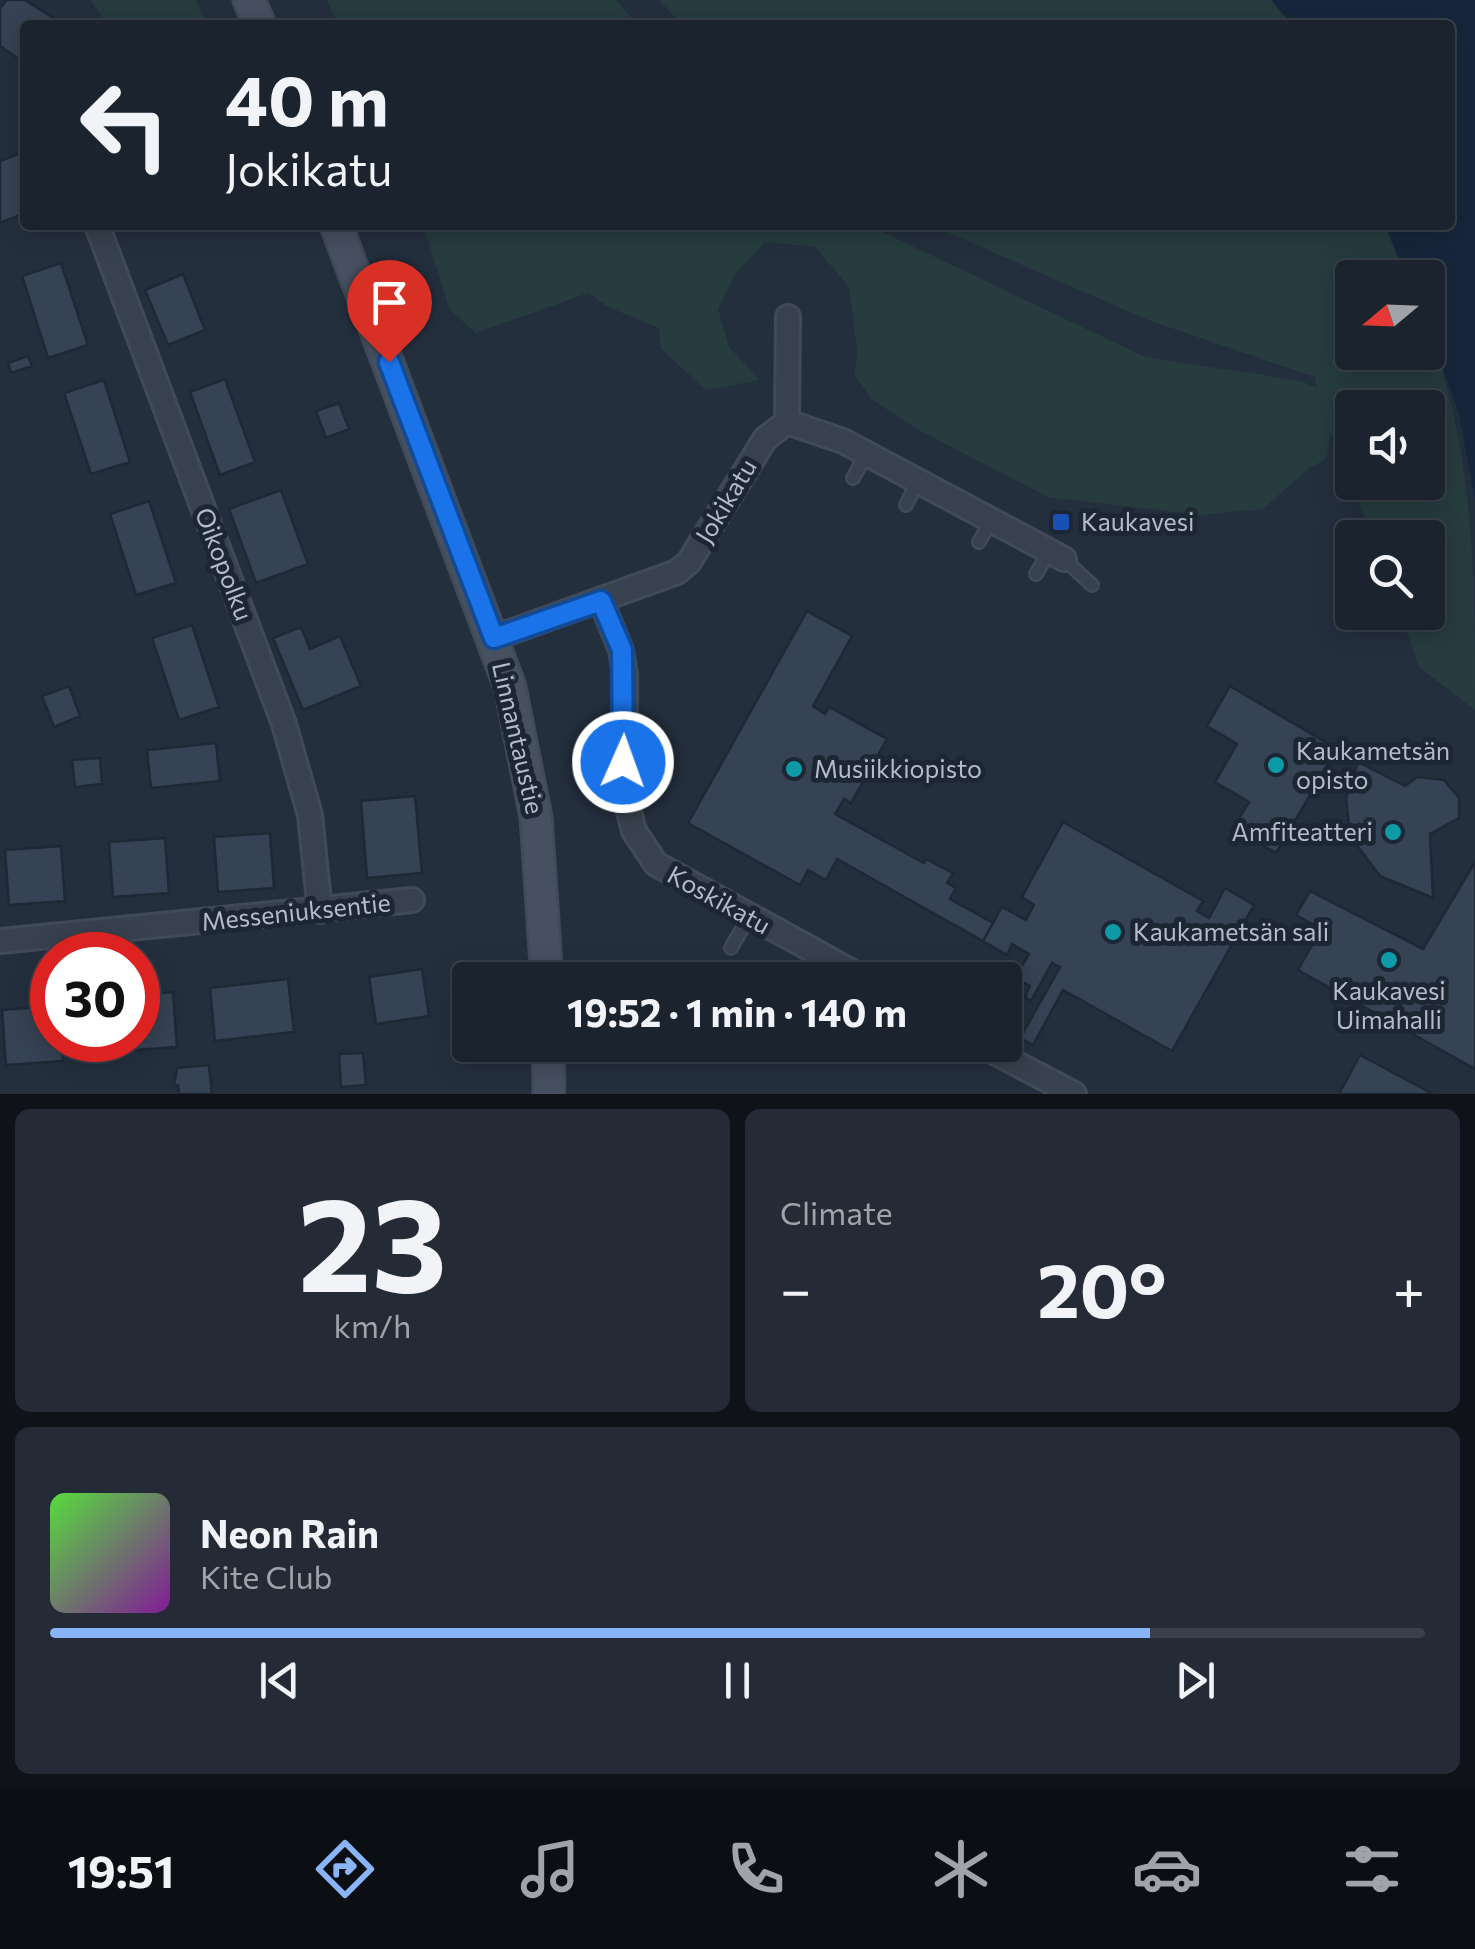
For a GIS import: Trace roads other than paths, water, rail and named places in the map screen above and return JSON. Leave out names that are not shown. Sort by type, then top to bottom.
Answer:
[{"type":"street","name":"Oikopolku","points":[[99,230],[284,724],[310,816],[320,911]]},
{"type":"street","name":"Linnantaustie","points":[[338,230],[494,638],[514,704],[536,817],[546,962]]},
{"type":"street","points":[[788,317],[787,422],[811,427],[867,454],[1057,556]]},
{"type":"street","name":"Jokikatu","points":[[494,638],[677,572],[689,562],[765,438],[787,422]]},
{"type":"street","name":"Koskikatu","points":[[601,601],[622,650],[625,796],[634,831],[656,864],[833,962]]},
{"type":"street","name":"Messeniuksentie","points":[[0,942],[412,900]]},
{"type":"street","points":[[548,1062],[548,1094]]},
{"type":"street","points":[[1013,1062],[1074,1094]]},
{"type":"lane","points":[[853,478],[867,454]]},
{"type":"lane","points":[[906,505],[918,481]]},
{"type":"lane","points":[[979,542],[991,521]]},
{"type":"lane","points":[[1036,574],[1057,556],[1092,585]]},
{"type":"lane","points":[[731,948],[749,917]]},
{"type":"lane","points":[[811,962],[816,953]]},
{"type":"water","points":[[1271,0],[1475,0],[1475,501],[1459,414],[1443,370],[1445,260],[1399,260],[1387,230],[1455,230],[1455,20],[1288,20]]},
{"type":"place","name":"Kaukavesi","points":[[1061,522]]},
{"type":"place","name":"Kaukametsän opisto","points":[[1276,765]]},
{"type":"place","name":"Musiikkiopisto","points":[[794,769]]},
{"type":"place","name":"Amfiteatteri","points":[[1393,832]]},
{"type":"place","name":"Kaukametsän sali","points":[[1113,932]]},
{"type":"place","name":"Kaukavesi Uimahalli","points":[[1389,960]]}]
